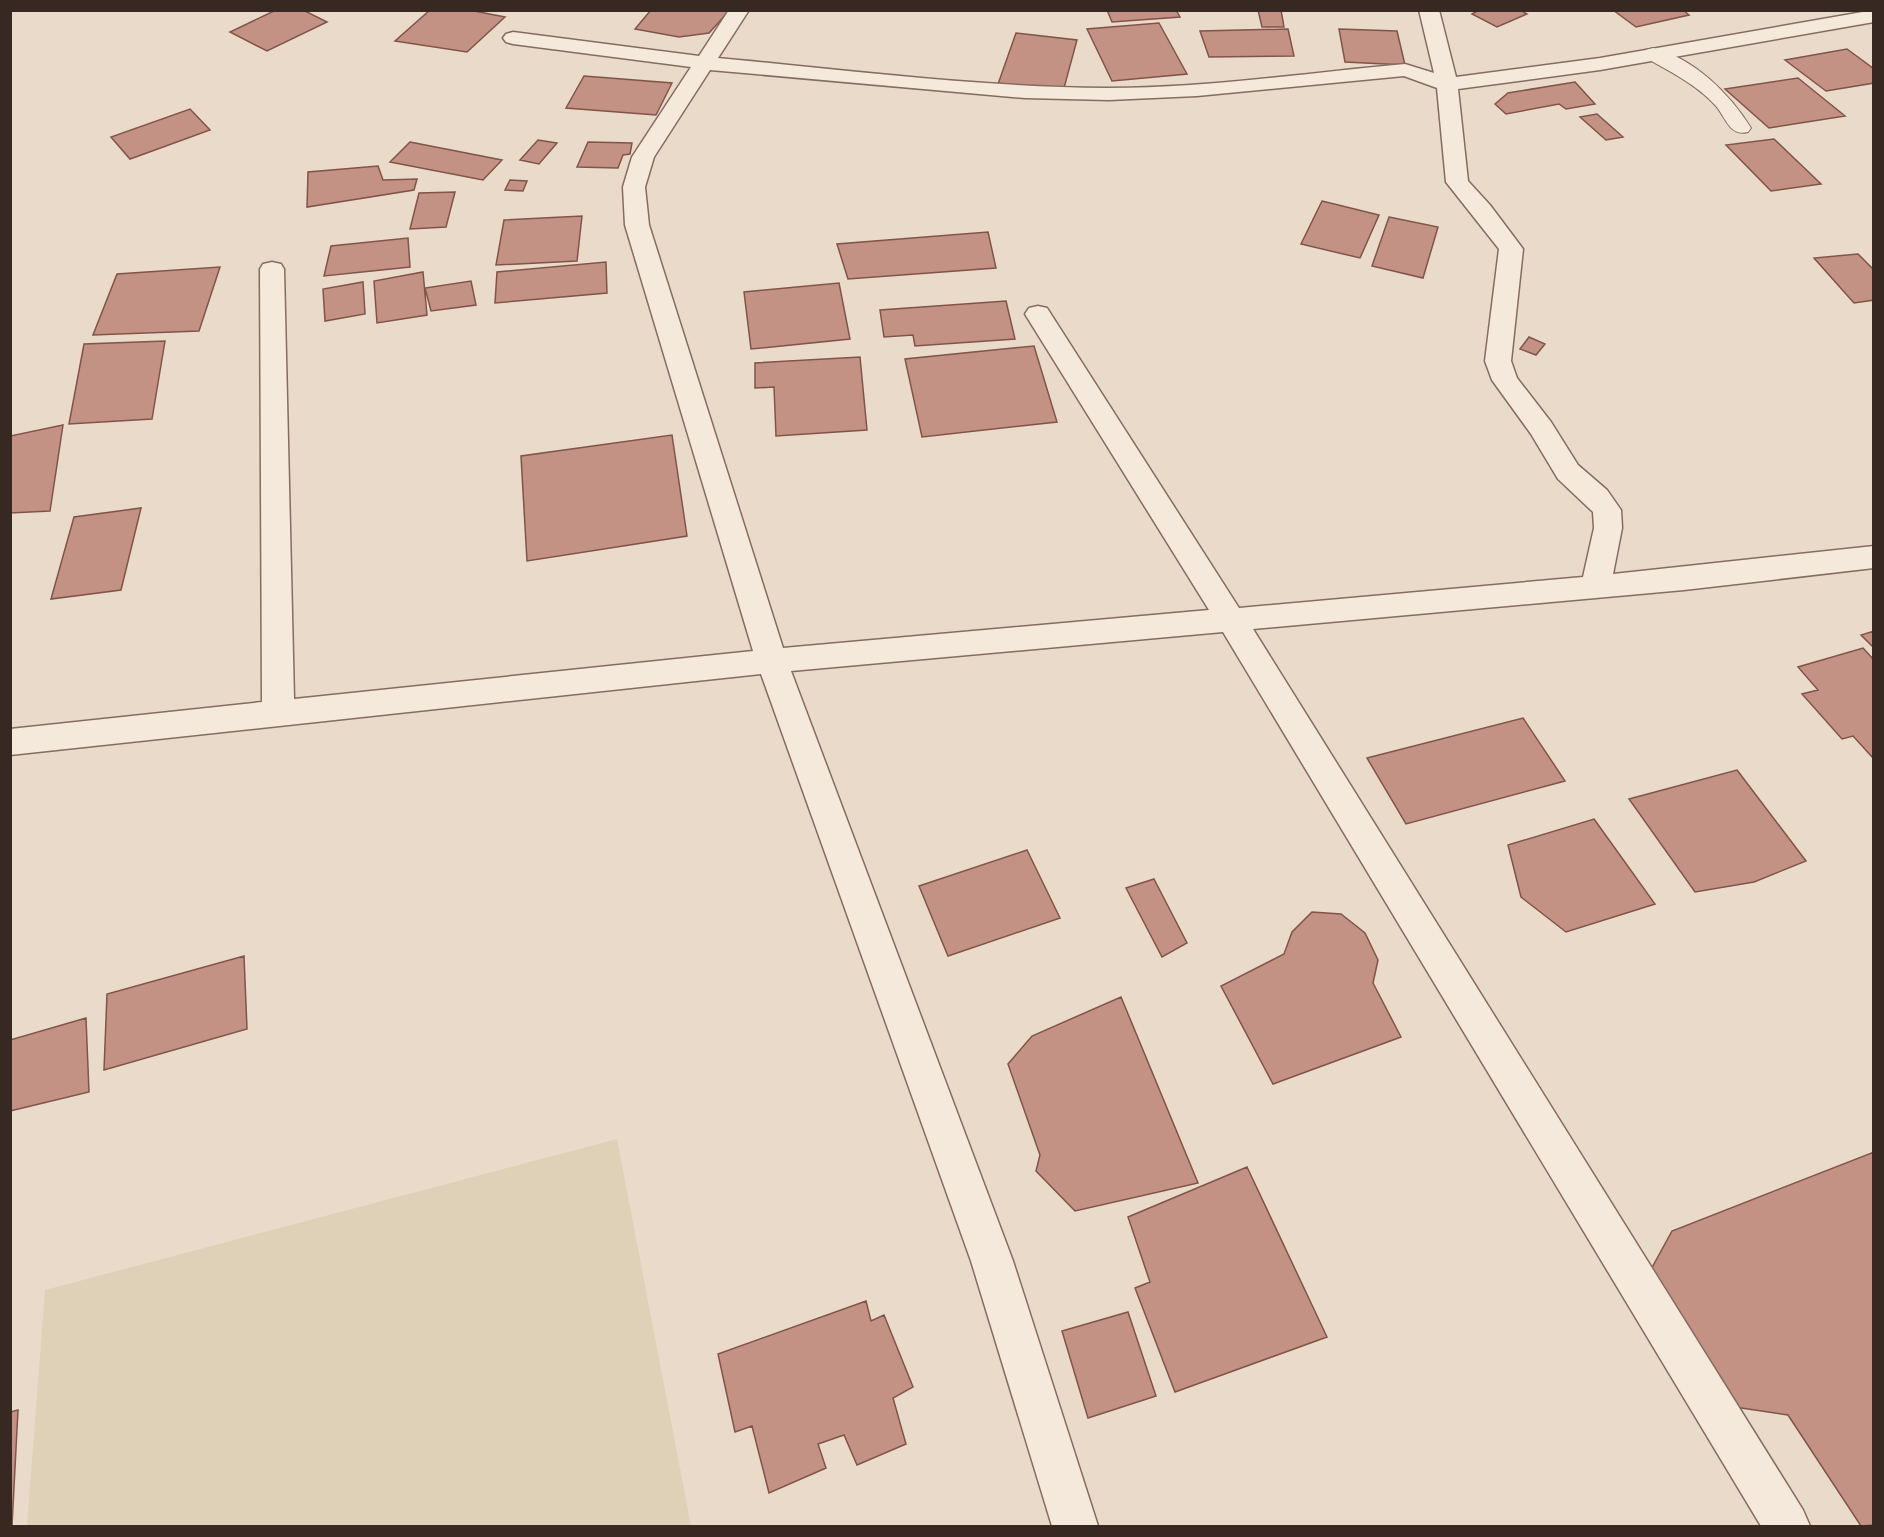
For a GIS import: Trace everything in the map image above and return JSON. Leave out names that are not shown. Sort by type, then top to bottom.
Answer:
[{"type":"street","points":[[739,10],[643,158],[634,187],[637,225],[772,661],[992,1261],[1075,1527]]},
{"type":"street","points":[[1428,10],[1447,84],[1457,182],[1482,210],[1511,249],[1498,361],[1505,380],[1541,428],[1568,472],[1597,497],[1607,510],[1608,528],[1596,586]]},
{"type":"street","points":[[513,38],[704,63],[1025,92],[1109,94],[1197,90],[1405,70],[1447,84],[1600,64],[1874,16]]},
{"type":"street","points":[[272,269],[278,713]]},
{"type":"street","points":[[1038,314],[1232,621],[1787,1527]]},
{"type":"street","points":[[10,742],[772,661],[1684,579],[1874,556]]},
{"type":"lane","points":[[1653,54],[1700,79],[1731,109],[1741,128]]},
{"type":"shaded area","points":[[617,1139],[691,1526],[27,1526],[45,1290]]},
{"type":"building","points":[[276,10],[303,10],[327,22],[267,51],[230,32]]},
{"type":"building","points":[[430,10],[469,10],[505,17],[467,52],[395,41]]},
{"type":"building","points":[[651,10],[730,10],[709,33],[679,37],[635,29]]},
{"type":"building","points":[[1107,10],[1176,10],[1180,17],[1112,22]]},
{"type":"building","points":[[1258,10],[1281,10],[1284,27],[1262,27]]},
{"type":"building","points":[[1479,10],[1520,10],[1527,14],[1497,27],[1472,14]]},
{"type":"building","points":[[1613,10],[1683,10],[1689,15],[1636,27]]},
{"type":"building","points":[[1159,23],[1187,74],[1112,81],[1087,29]]},
{"type":"building","points":[[1288,29],[1294,56],[1209,57],[1200,31]]},
{"type":"building","points":[[1339,29],[1397,31],[1405,65],[1345,62]]},
{"type":"building","points":[[1016,33],[1077,40],[1064,88],[998,84]]},
{"type":"building","points":[[1847,49],[1874,69],[1874,83],[1826,91],[1785,60]]},
{"type":"building","points":[[584,76],[672,83],[656,115],[566,108]]},
{"type":"building","points":[[1798,78],[1845,116],[1769,128],[1725,89]]},
{"type":"building","points":[[1575,82],[1595,104],[1566,109],[1559,104],[1506,114],[1495,104],[1508,93]]},
{"type":"building","points":[[190,109],[210,130],[130,159],[111,137]]},
{"type":"building","points":[[1597,114],[1623,137],[1606,140],[1580,117]]},
{"type":"building","points":[[1774,139],[1821,184],[1771,191],[1726,145]]},
{"type":"building","points":[[538,140],[557,143],[539,164],[520,160]]},
{"type":"building","points":[[410,142],[502,160],[483,180],[390,162]]},
{"type":"building","points":[[588,142],[632,143],[630,154],[623,155],[618,168],[577,167]]},
{"type":"building","points":[[378,166],[383,180],[417,179],[414,190],[307,207],[308,172]]},
{"type":"building","points":[[510,180],[527,181],[523,191],[505,190]]},
{"type":"building","points":[[455,192],[446,227],[410,229],[419,193]]},
{"type":"building","points":[[1322,201],[1379,215],[1360,258],[1301,244]]},
{"type":"building","points":[[582,216],[577,261],[496,265],[504,220]]},
{"type":"building","points":[[1389,217],[1438,227],[1423,278],[1372,266]]},
{"type":"building","points":[[988,232],[996,268],[848,279],[837,244]]},
{"type":"building","points":[[408,238],[410,267],[324,276],[331,246]]},
{"type":"building","points":[[1858,254],[1874,270],[1874,300],[1854,303],[1814,258]]},
{"type":"building","points":[[606,262],[607,293],[495,303],[497,272]]},
{"type":"building","points":[[220,267],[199,331],[93,335],[117,274]]},
{"type":"building","points":[[423,272],[427,315],[377,323],[374,281]]},
{"type":"building","points":[[471,281],[476,305],[431,311],[425,288]]},
{"type":"building","points":[[363,282],[365,314],[325,321],[323,289]]},
{"type":"building","points":[[839,283],[850,339],[751,349],[744,292]]},
{"type":"building","points":[[1006,301],[1015,339],[915,346],[913,335],[884,337],[880,310]]},
{"type":"building","points":[[1529,337],[1545,344],[1536,355],[1520,349]]},
{"type":"building","points":[[165,341],[152,419],[69,424],[84,344]]},
{"type":"building","points":[[1034,346],[1057,422],[922,437],[905,359]]},
{"type":"building","points":[[860,357],[867,430],[776,436],[774,387],[755,388],[755,363]]},
{"type":"building","points":[[63,425],[50,511],[10,513],[10,436]]},
{"type":"building","points":[[672,435],[687,536],[527,561],[521,456]]},
{"type":"building","points":[[141,508],[121,590],[51,599],[74,517]]},
{"type":"building","points":[[1874,631],[1874,648],[1861,635]]},
{"type":"building","points":[[1863,648],[1874,660],[1874,759],[1853,736],[1842,739],[1802,694],[1818,690],[1798,667]]},
{"type":"building","points":[[1523,718],[1565,781],[1406,824],[1367,758]]},
{"type":"building","points":[[1737,770],[1806,861],[1754,882],[1695,892],[1629,799]]},
{"type":"building","points":[[1594,819],[1655,904],[1566,932],[1521,897],[1508,845]]},
{"type":"building","points":[[1027,850],[1060,918],[948,956],[919,886]]},
{"type":"building","points":[[1154,879],[1187,943],[1162,957],[1126,888]]},
{"type":"building","points":[[1312,912],[1341,914],[1365,933],[1378,960],[1373,983],[1401,1037],[1273,1084],[1221,986],[1284,954],[1292,932]]},
{"type":"building","points":[[244,956],[247,1029],[104,1070],[107,994]]},
{"type":"building","points":[[1121,997],[1198,1183],[1075,1211],[1036,1171],[1040,1155],[1008,1064],[1032,1036]]},
{"type":"building","points":[[86,1018],[89,1092],[10,1111],[10,1040]]},
{"type":"building","points":[[1874,1152],[1874,1525],[1861,1526],[1788,1415],[1728,1406],[1649,1273],[1672,1231]]},
{"type":"building","points":[[1247,1167],[1327,1337],[1175,1392],[1135,1288],[1150,1282],[1128,1217]]},
{"type":"building","points":[[866,1301],[871,1321],[884,1315],[913,1387],[893,1398],[906,1444],[857,1465],[844,1435],[818,1444],[826,1468],[769,1493],[752,1426],[735,1432],[718,1354]]},
{"type":"building","points":[[1128,1312],[1156,1396],[1088,1418],[1062,1331]]},
{"type":"building","points":[[18,1410],[12,1526],[10,1526],[10,1412]]}]
